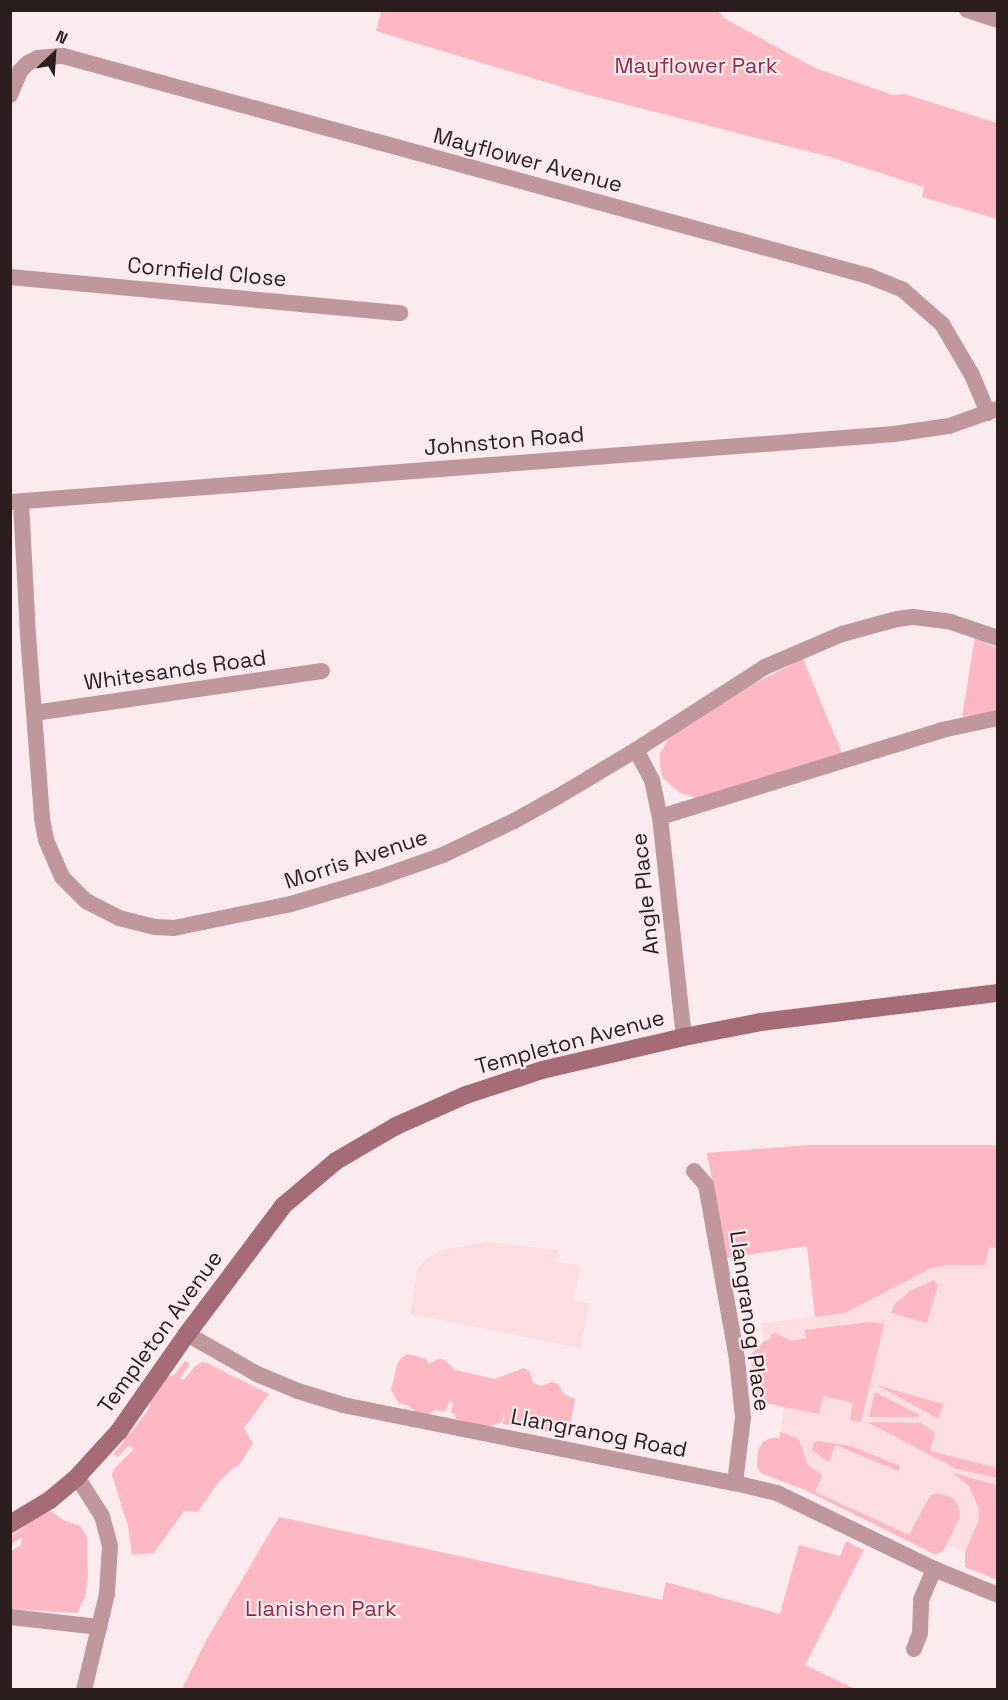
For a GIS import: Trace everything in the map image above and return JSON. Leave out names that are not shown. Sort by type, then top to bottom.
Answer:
[{"type":"street","points":[[968,10],[998,20]]},
{"type":"street","name":"Mayflower Avenue","points":[[10,95],[20,70],[28,63],[38,58],[63,56],[868,276],[903,290],[942,324],[993,411]]},
{"type":"street","name":"Cornfield Close","points":[[10,277],[400,314]]},
{"type":"street","name":"Johnston Road","points":[[16,502],[894,434],[949,426],[993,411]]},
{"type":"street","name":"Morris Avenue","points":[[16,502],[42,819],[52,859],[62,877],[86,901],[119,918],[156,927],[174,928],[291,904],[378,878],[443,855],[514,821],[636,750],[765,667],[842,634],[913,617],[951,622],[998,638]]},
{"type":"street","name":"Whitesands Road","points":[[34,713],[322,671]]},
{"type":"street","points":[[660,817],[942,730],[998,718]]},
{"type":"street","name":"Angle Place","points":[[636,750],[647,768],[660,817],[684,1037]]},
{"type":"street","name":"Templeton Avenue","points":[[10,1524],[50,1500],[77,1477],[133,1414],[187,1334],[284,1205],[336,1161],[427,1110],[500,1083],[562,1064],[684,1037],[761,1022],[998,993]]},
{"type":"street","name":"Llangranog Place","points":[[694,1171],[706,1185],[737,1359],[742,1418],[735,1483]]},
{"type":"street","name":"Llangranog Road","points":[[187,1334],[257,1374],[335,1403],[735,1483],[793,1500],[934,1569],[998,1595]]},
{"type":"street","points":[[77,1477],[96,1506],[108,1533],[110,1575],[84,1689]]},
{"type":"street","points":[[914,1649],[920,1633],[922,1595],[934,1569]]},
{"type":"street","points":[[10,1617],[99,1627]]},
{"type":"shaded area","points":[[809,1145],[997,1145],[997,1580],[965,1567],[965,1551],[948,1545],[936,1555],[805,1490],[761,1473],[757,1467],[758,1450],[763,1442],[771,1438],[780,1438],[784,1407],[760,1402],[754,1396],[751,1354],[764,1341],[762,1323],[815,1317],[807,1246],[707,1153]]},
{"type":"shaded area","points":[[486,1242],[558,1250],[556,1262],[580,1266],[573,1300],[589,1304],[581,1348],[411,1314],[417,1269],[426,1259],[444,1250]]},
{"type":"green space","name":"Mayflower Park","points":[[376,11],[718,11],[724,18],[815,68],[893,95],[905,94],[997,123],[997,219],[922,197],[924,187],[830,157],[585,94],[376,31],[381,12]]},
{"type":"green space","points":[[975,638],[997,648],[997,713],[962,717]]},
{"type":"green space","points":[[803,659],[842,753],[696,798],[680,793],[663,778],[660,753],[671,735],[753,684]]},
{"type":"green space","points":[[809,1145],[997,1145],[997,1248],[989,1247],[985,1265],[948,1265],[931,1268],[845,1313],[815,1317],[807,1246],[726,1258],[707,1153]]},
{"type":"green space","points":[[934,1280],[938,1285],[927,1323],[891,1313],[894,1305],[910,1291]]},
{"type":"green space","points":[[870,1322],[884,1324],[861,1422],[850,1420],[853,1403],[823,1396],[819,1414],[760,1402],[754,1396],[751,1354],[764,1341],[771,1339],[771,1334],[776,1333],[791,1341],[806,1338],[805,1330]]},
{"type":"green space","points":[[408,1354],[426,1359],[429,1364],[439,1359],[445,1360],[455,1370],[495,1379],[524,1368],[530,1372],[533,1383],[541,1386],[552,1382],[558,1384],[564,1394],[575,1399],[571,1422],[559,1423],[552,1431],[545,1432],[503,1424],[505,1407],[502,1422],[487,1427],[456,1419],[455,1414],[451,1413],[453,1404],[450,1400],[445,1412],[435,1410],[428,1415],[416,1412],[407,1405],[399,1404],[391,1390],[397,1365],[401,1358]]},
{"type":"green space","points":[[185,1361],[190,1364],[180,1378],[184,1380],[195,1366],[202,1362],[269,1394],[244,1428],[253,1444],[238,1466],[217,1484],[198,1512],[184,1511],[154,1553],[132,1555],[128,1526],[112,1475],[114,1469],[134,1449],[128,1446],[118,1457],[113,1454],[123,1443],[125,1434],[131,1433],[150,1407],[151,1395],[166,1377],[174,1375]]},
{"type":"green space","points":[[877,1385],[943,1404],[939,1418],[935,1417]]},
{"type":"green space","points":[[875,1392],[919,1415],[919,1417],[869,1417]]},
{"type":"green space","points":[[867,1422],[921,1423],[935,1433],[930,1451],[997,1468],[997,1478],[957,1469]]},
{"type":"green space","points":[[780,1432],[798,1438],[808,1465],[822,1475],[815,1492],[909,1535],[930,1496],[936,1493],[951,1497],[958,1505],[960,1516],[944,1550],[936,1555],[805,1490],[761,1473],[757,1467],[758,1450],[763,1442],[771,1438],[780,1438]]},
{"type":"green space","points":[[818,1441],[851,1446],[900,1466],[898,1471],[836,1445],[828,1462],[812,1450],[814,1443]]},
{"type":"green space","points":[[953,1473],[997,1485],[997,1580],[965,1567],[965,1552],[979,1520],[978,1507],[969,1486]]},
{"type":"green space","points":[[48,1509],[63,1520],[80,1526],[87,1537],[88,1577],[85,1597],[77,1613],[11,1609],[11,1551],[21,1545],[22,1537],[11,1544],[11,1536],[24,1527],[28,1517]]},
{"type":"green space","name":"Llanishen Park","points":[[279,1517],[662,1600],[666,1582],[780,1614],[799,1545],[840,1556],[846,1541],[864,1550],[805,1665],[855,1689],[182,1689],[207,1639]]}]
